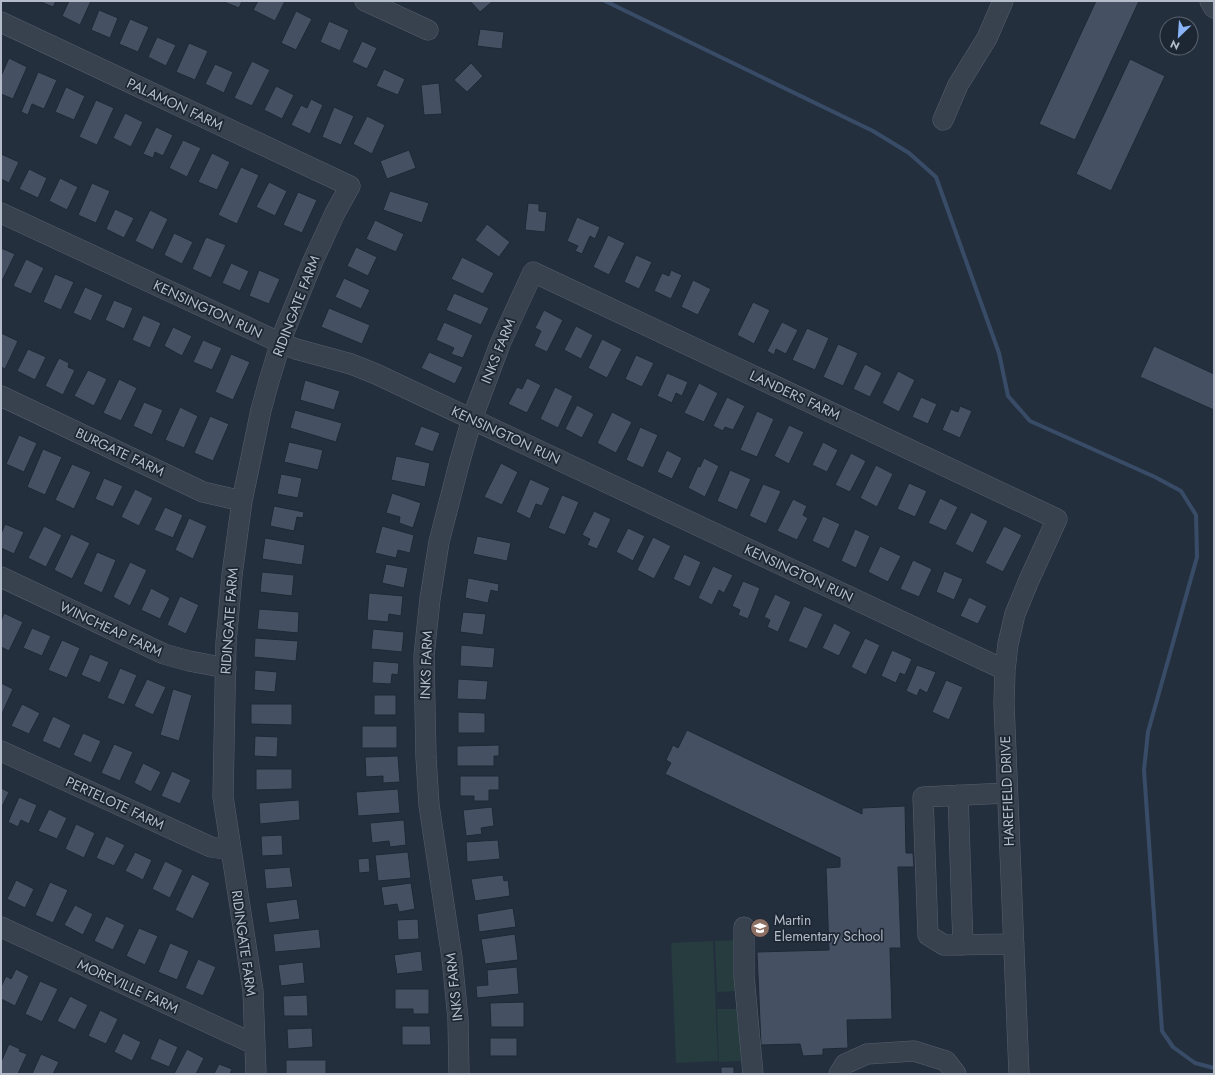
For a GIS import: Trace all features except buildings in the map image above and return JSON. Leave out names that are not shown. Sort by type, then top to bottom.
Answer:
[{"type":"street","points":[[365,1],[428,30]]},
{"type":"street","points":[[942,120],[958,85],[987,38],[1003,1]]},
{"type":"street","points":[[1210,1],[1214,8]]},
{"type":"street","name":"PALAMON FARM","points":[[1,22],[350,186]]},
{"type":"street","name":"RIDINGATE FARM","points":[[256,1074],[253,991],[223,797],[226,668],[232,575],[242,501],[261,410],[281,343],[313,260],[335,212],[350,186]]},
{"type":"street","name":"KENSINGTON RUN","points":[[1,213],[281,343],[296,349],[351,364],[376,374],[1005,670]]},
{"type":"street","name":"INKS FARM","points":[[459,1074],[458,1019],[452,958],[429,805],[426,757],[424,656],[430,599],[439,542],[472,419],[500,344],[533,272]]},
{"type":"street","name":"LANDERS FARM","points":[[533,272],[1057,519]]},
{"type":"street","name":"BURGATE FARM","points":[[1,396],[203,492],[242,501]]},
{"type":"street","name":"HAREFIELD DRIVE","points":[[1019,1074],[1007,793],[1004,703],[1005,670],[1008,644],[1015,614],[1057,519]]},
{"type":"street","name":"WINCHEAP FARM","points":[[1,577],[164,654],[189,662],[226,668]]},
{"type":"street","name":"PERTELOTE FARM","points":[[1,751],[211,847],[230,850]]},
{"type":"street","points":[[1007,793],[923,797],[928,935],[944,945],[1014,944]]},
{"type":"street","points":[[958,795],[963,945]]},
{"type":"street","name":"MOREVILLE FARM","points":[[1,927],[254,1044]]},
{"type":"street","points":[[744,927],[744,976],[753,1074]]},
{"type":"street","points":[[839,1074],[845,1064],[867,1054],[914,1051],[946,1060],[956,1074]]},
{"type":"green space","points":[[737,940],[739,991],[717,992],[715,941]]},
{"type":"green space","points":[[713,941],[718,1061],[676,1063],[671,943]]},
{"type":"green space","points":[[717,1009],[739,1009],[741,1061],[719,1062]]},
{"type":"waterway","points":[[605,1],[873,131],[909,153],[936,177],[999,353],[1008,396],[1030,421],[1155,477],[1181,491],[1196,515],[1197,557],[1148,732],[1144,770],[1162,1031],[1173,1047],[1195,1063],[1214,1068]]},
{"type":"place","name":"Martin Elementary School","points":[[760,928]]}]
